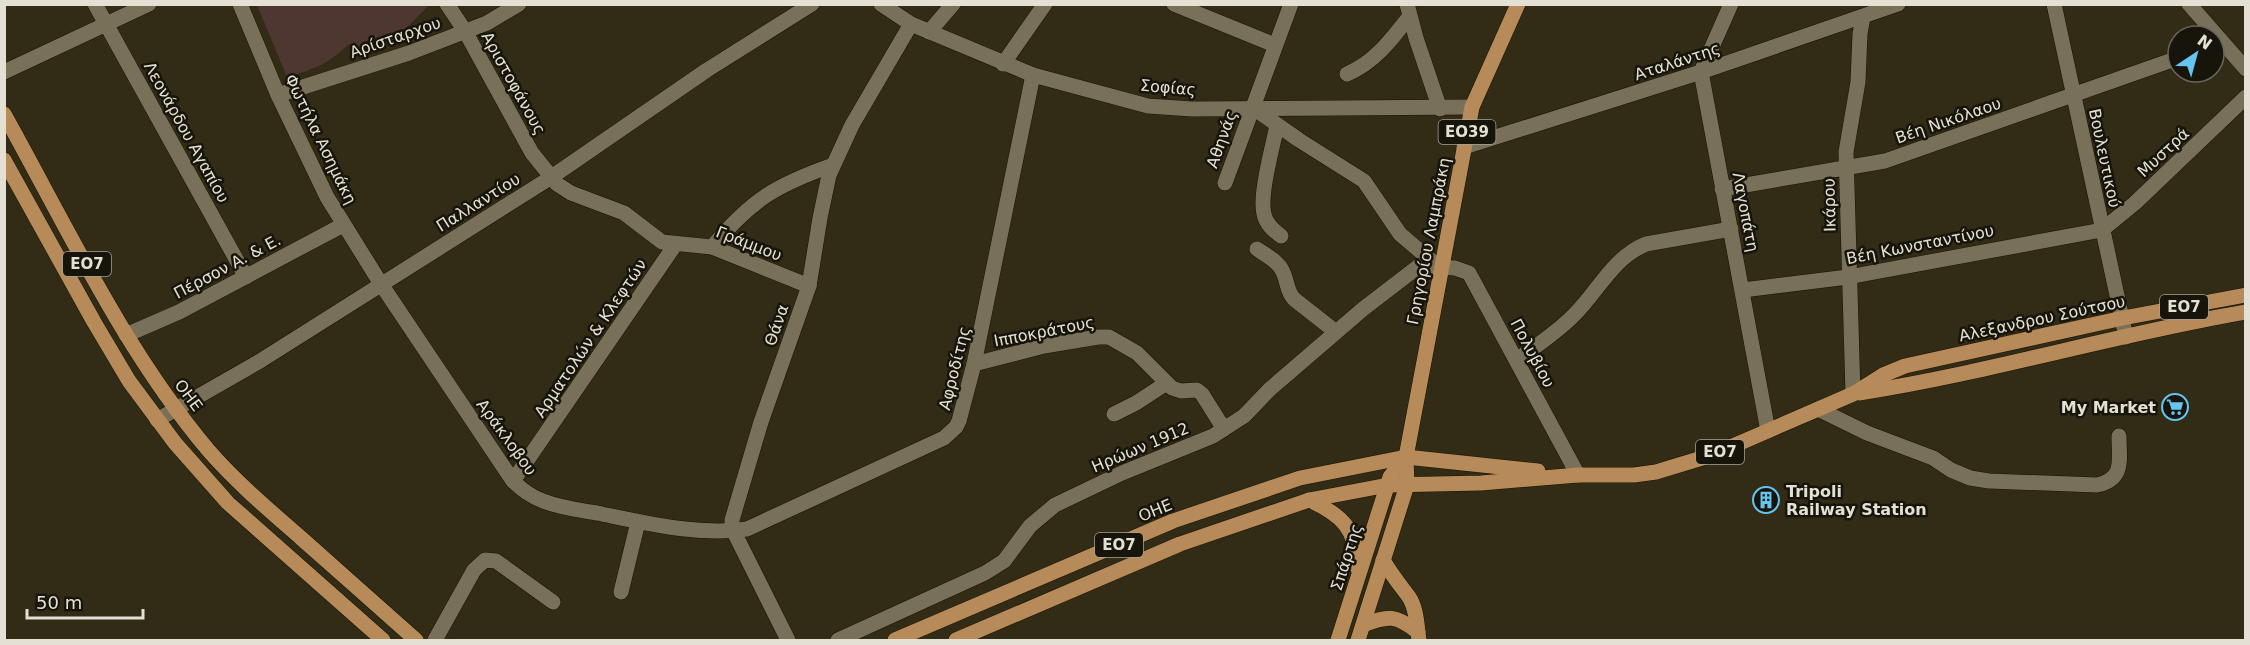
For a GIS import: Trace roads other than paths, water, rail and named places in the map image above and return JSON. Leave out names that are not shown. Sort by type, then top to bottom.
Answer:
[{"type":"main road","name":"Γρηγορίου Λαμπράκη","points":[[1406,457],[1472,107],[1518,4]]},
{"type":"main road","name":"ΟΗΕ","points":[[4,114],[126,335],[150,375],[176,409],[210,451],[251,495],[416,640]]},
{"type":"main road","name":"ΕΟ7","points":[[4,160],[94,322],[129,381],[157,420],[228,503],[383,640]]},
{"type":"main road","name":"Αλεξανδρου Σούτσου","points":[[1407,484],[1481,483],[1578,476],[1634,476],[1656,472],[1712,455],[1853,394],[1883,375],[1905,366],[2123,318],[2246,295]]},
{"type":"main road","name":"Αλεξανδρου Σούτσου","points":[[1853,394],[1913,385],[2246,312]]},
{"type":"main road","name":"ΟΗΕ","points":[[895,640],[1173,521],[1300,478],[1406,457]]},
{"type":"main road","name":"Αλεξανδρου Σούτσου","points":[[1406,457],[1578,476]]},
{"type":"main road","name":"ΕΟ39","points":[[1358,640],[1407,484],[1406,457]]},
{"type":"main road","name":"ΕΟ39","points":[[1388,485],[1394,469],[1406,457]]},
{"type":"main road","name":"ΕΟ7","points":[[956,640],[1180,544],[1309,500],[1388,485],[1407,484]]},
{"type":"main road","name":"Σπάρτης","points":[[1338,640],[1388,485]]},
{"type":"main road","points":[[1309,500],[1326,507],[1352,533],[1358,556],[1357,582]]},
{"type":"main road","points":[[1383,560],[1414,608],[1418,637]]},
{"type":"main road","points":[[1363,625],[1383,617],[1396,618],[1418,637]]},
{"type":"street","name":"Λεονάρδου Αγαπίου","points":[[95,4],[246,277]]},
{"type":"street","points":[[4,72],[149,4]]},
{"type":"street","name":"Φωτήλα Ασημάκη","points":[[240,4],[278,95],[327,197],[381,284]]},
{"type":"street","name":"Αριστοφάνους","points":[[447,4],[465,31],[532,153],[550,178]]},
{"type":"street","name":"Αρίσταρχου","points":[[278,95],[409,53],[488,23],[519,4]]},
{"type":"street","name":"Παλλαντίου","points":[[157,420],[260,361],[550,178],[707,70],[812,4]]},
{"type":"street","name":"Σοφίας","points":[[881,4],[911,24],[1003,64],[1033,75],[1148,106],[1192,109],[1472,107]]},
{"type":"street","points":[[929,32],[953,4]]},
{"type":"street","points":[[1003,64],[1045,4]]},
{"type":"street","points":[[1174,4],[1198,9],[1275,45]]},
{"type":"street","name":"Αθηνάς","points":[[1225,183],[1291,4]]},
{"type":"street","points":[[1701,72],[1731,4]]},
{"type":"street","name":"Αταλάντης","points":[[1464,147],[1701,72],[1898,4]]},
{"type":"street","name":"Βουλευτικού","points":[[2054,4],[2126,337]]},
{"type":"street","points":[[2188,4],[2203,24]]},
{"type":"street","points":[[1347,74],[1362,68],[1374,59],[1408,11]]},
{"type":"street","points":[[1408,11],[1440,109]]},
{"type":"street","name":"Ικάρου","points":[[1853,394],[1846,169],[1848,135],[1859,74],[1860,34],[1863,17]]},
{"type":"street","name":"Θάνα","points":[[734,531],[732,520],[739,493],[761,422],[809,286],[823,202],[833,165],[852,125],[911,24]]},
{"type":"street","points":[[2226,51],[2246,69]]},
{"type":"street","name":"Βέη Νικόλαου","points":[[1722,189],[1884,161],[2166,62]]},
{"type":"street","name":"Λαγοπάτη","points":[[1701,72],[1768,431]]},
{"type":"street","name":"Αφροδίτης","points":[[734,531],[759,525],[944,438],[956,428],[974,364],[1033,75]]},
{"type":"street","name":"Μυστρά","points":[[2102,230],[2135,203],[2246,97]]},
{"type":"street","points":[[1252,107],[1364,181],[1400,234],[1441,268]]},
{"type":"street","points":[[1277,125],[1264,189],[1263,213],[1272,229],[1281,236]]},
{"type":"street","points":[[712,247],[729,226],[757,201],[789,182],[833,165]]},
{"type":"street","name":"Γράμμου","points":[[550,178],[571,193],[624,213],[662,242],[712,247],[809,286]]},
{"type":"street","name":"Πέρσον Α. & Ε.","points":[[126,335],[179,312],[343,225]]},
{"type":"street","points":[[1517,360],[1574,315],[1610,270],[1633,249],[1646,244],[1731,229]]},
{"type":"street","name":"Βέη Κωνσταντίνου","points":[[1743,290],[1848,277],[2102,230]]},
{"type":"street","name":"Αρματολών & Κλεφτών","points":[[513,481],[675,244]]},
{"type":"street","points":[[1257,249],[1283,270],[1288,292],[1294,299],[1336,332]]},
{"type":"street","name":"Ηρώων 1912","points":[[838,640],[985,573],[1004,561],[1030,526],[1055,505],[1133,468],[1213,436],[1244,416],[1270,389],[1336,332],[1419,266],[1441,268]]},
{"type":"street","name":"Πολυβίου","points":[[1441,268],[1455,268],[1469,273],[1578,476]]},
{"type":"street","name":"Αράκλοβου","points":[[381,284],[513,481],[528,494],[544,501],[638,522],[695,530],[734,531]]},
{"type":"street","name":"Ιπποκράτους","points":[[974,364],[1044,346],[1109,337],[1137,352],[1165,384]]},
{"type":"street","points":[[1114,414],[1165,384],[1176,390],[1197,390],[1202,394],[1224,429]]},
{"type":"street","points":[[1818,409],[1867,433],[1933,458],[1962,476],[1989,481],[2097,485],[2110,483],[2117,475],[2119,465],[2119,436]]},
{"type":"street","points":[[621,592],[638,522]]},
{"type":"street","points":[[734,531],[788,640]]},
{"type":"street","points":[[435,640],[474,570],[486,560],[496,561],[553,602]]},
{"type":"place","name":"My Market","points":[[2175,407]]},
{"type":"place","name":"Tripoli Railway Station","points":[[1766,500]]}]
